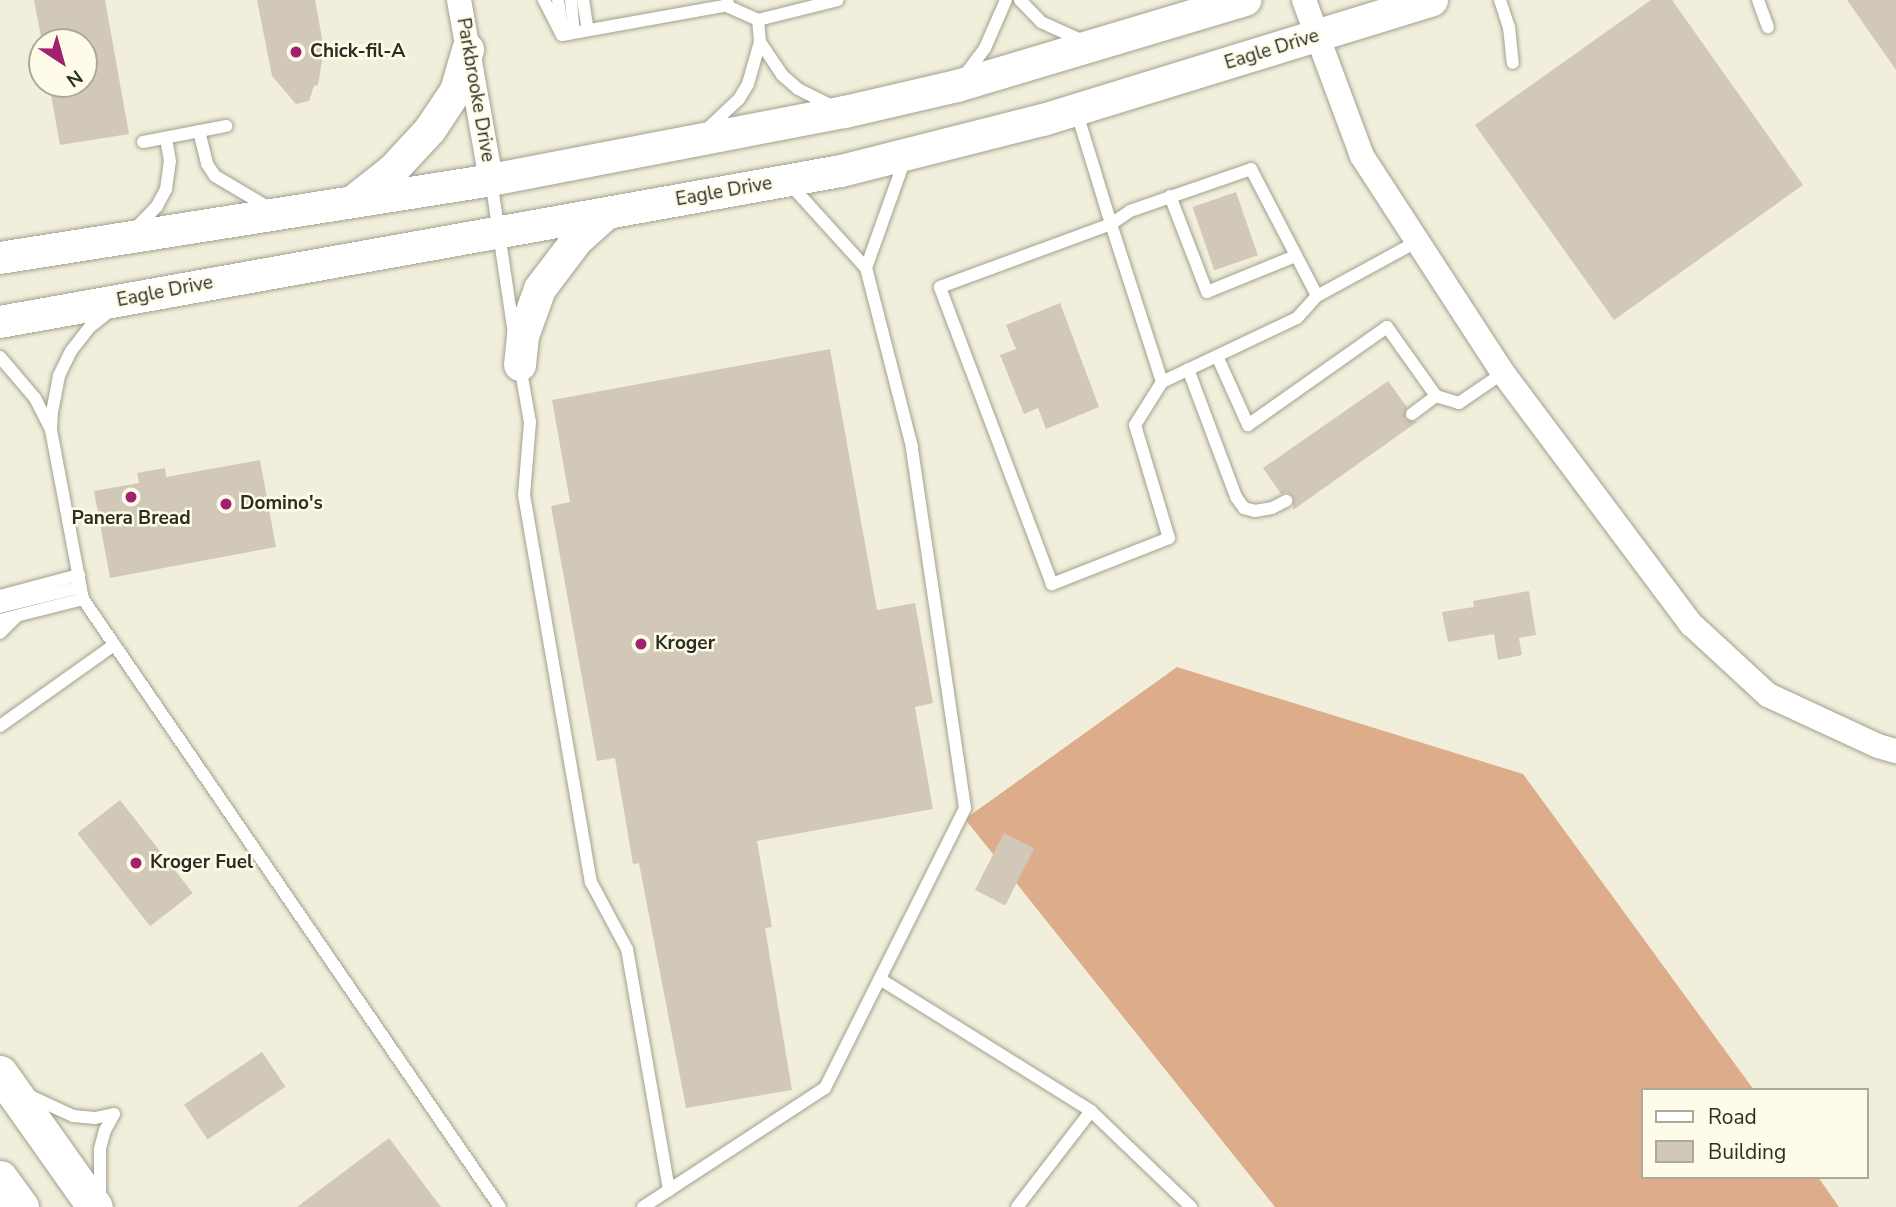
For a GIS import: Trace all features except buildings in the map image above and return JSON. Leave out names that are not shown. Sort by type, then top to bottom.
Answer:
[{"type":"main road","points":[[3,1078],[95,1207]]},
{"type":"main road","points":[[0,1178],[20,1207]]},
{"type":"street","name":"Parkbrooke Drive","points":[[459,0],[491,180]]},
{"type":"street","points":[[0,258],[491,180],[845,112],[957,86],[1099,46],[1191,10],[1245,0]]},
{"type":"street","points":[[1304,0],[1362,156],[1503,373],[1701,633],[1768,695],[1878,746],[1896,751]]},
{"type":"street","name":"Eagle Drive","points":[[0,322],[787,180],[907,154],[1075,110],[1433,0]]},
{"type":"street","points":[[354,201],[393,170],[430,130],[456,91],[468,50]]},
{"type":"street","points":[[520,365],[527,324],[540,289],[577,240],[607,213]]},
{"type":"lane","points":[[544,0],[568,34]]},
{"type":"lane","points":[[558,0],[568,34]]},
{"type":"lane","points":[[568,34],[571,0]]},
{"type":"lane","points":[[583,0],[588,30]]},
{"type":"lane","points":[[957,86],[985,48],[1006,0]]},
{"type":"lane","points":[[1020,0],[1041,22],[1059,32],[1099,46]]},
{"type":"lane","points":[[1500,0],[1509,27],[1513,63]]},
{"type":"lane","points":[[1758,0],[1768,27]]},
{"type":"lane","points":[[568,34],[728,2],[758,20],[830,1]]},
{"type":"lane","points":[[688,144],[719,120],[739,99],[755,67],[760,42],[758,20]]},
{"type":"lane","points":[[760,42],[782,75],[798,89],[845,112]]},
{"type":"lane","points":[[1075,110],[1162,382]]},
{"type":"lane","points":[[143,142],[226,126]]},
{"type":"lane","points":[[199,131],[207,164],[215,177],[278,213]]},
{"type":"lane","points":[[124,237],[150,215],[166,188],[170,160],[166,138]]},
{"type":"lane","points":[[866,268],[907,154]]},
{"type":"lane","points":[[1317,296],[1251,169],[1130,211],[1111,223],[940,287],[1052,584],[1169,537],[1135,425],[1162,382],[1297,318],[1317,296],[1418,241]]},
{"type":"lane","points":[[491,180],[530,422],[524,495],[591,881],[626,949],[669,1190]]},
{"type":"lane","points":[[643,1207],[825,1088],[965,808],[912,447],[866,268],[787,180]]},
{"type":"lane","points":[[1170,197],[1208,292],[1295,256]]},
{"type":"lane","points":[[122,300],[89,328],[67,358],[54,394],[51,430],[81,587],[114,645],[500,1207]]},
{"type":"lane","points":[[1217,356],[1248,425],[1387,327],[1436,396],[1460,402],[1503,373]]},
{"type":"lane","points":[[0,357],[34,398],[51,430]]},
{"type":"lane","points":[[1188,369],[1236,497],[1244,508],[1263,510],[1286,501]]},
{"type":"lane","points":[[1412,414],[1436,396]]},
{"type":"lane","points":[[0,596],[81,587]]},
{"type":"lane","points":[[0,607],[81,587]]},
{"type":"lane","points":[[0,622],[81,587]]},
{"type":"lane","points":[[0,633],[17,615]]},
{"type":"lane","points":[[0,726],[114,645]]},
{"type":"lane","points":[[880,979],[1091,1111],[1191,1207]]},
{"type":"lane","points":[[3,1078],[73,1116],[95,1118],[114,1114],[105,1130],[100,1149],[101,1207]]},
{"type":"lane","points":[[1017,1207],[1091,1111]]},
{"type":"shaded area","points":[[1177,667],[1523,774],[1753,1088],[1640,1088],[1640,1179],[1819,1179],[1839,1207],[1275,1207],[965,819]]},
{"type":"place","name":"Chick-fil-A","points":[[296,52]]},
{"type":"place","name":"Panera Bread","points":[[131,497]]},
{"type":"place","name":"Domino's","points":[[226,504]]},
{"type":"place","name":"Kroger","points":[[641,644]]},
{"type":"place","name":"Kroger Fuel","points":[[136,863]]}]
